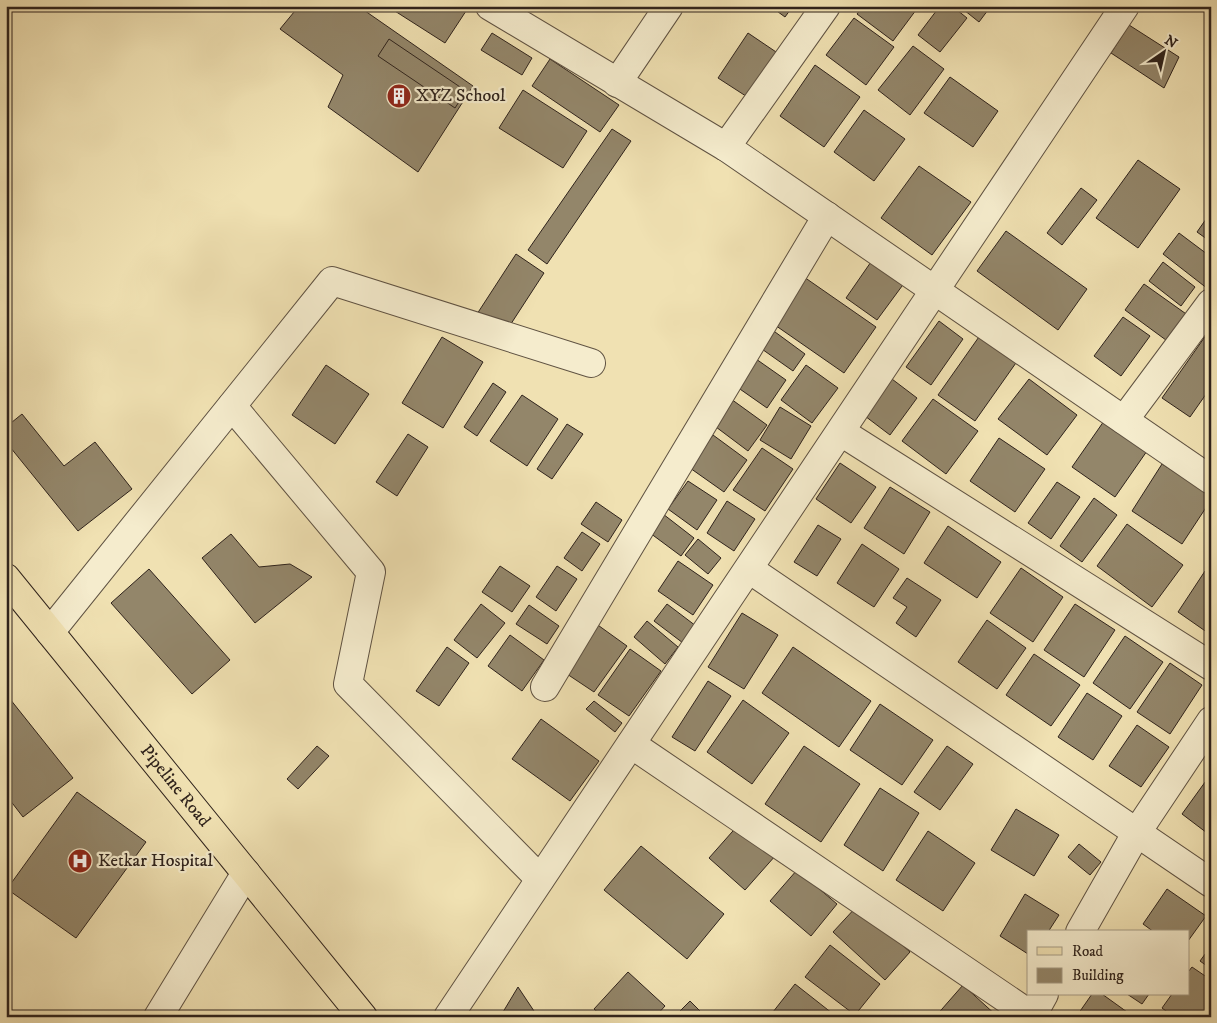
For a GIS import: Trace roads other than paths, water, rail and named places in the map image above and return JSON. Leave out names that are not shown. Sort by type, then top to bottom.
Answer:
[{"type":"main road","name":"Pipeline Road","points":[[6,578],[363,1017]]},
{"type":"street","points":[[490,6],[616,83],[726,146],[1211,480]]},
{"type":"street","points":[[616,83],[669,6]]},
{"type":"street","points":[[726,146],[826,6]]},
{"type":"street","points":[[448,1017],[1125,6]]},
{"type":"street","points":[[545,686],[827,216]]},
{"type":"street","points":[[50,632],[332,281],[591,363]]},
{"type":"street","points":[[1124,420],[1211,303]]},
{"type":"street","points":[[232,406],[371,572],[348,684],[540,879]]},
{"type":"street","points":[[841,432],[1211,666]]},
{"type":"street","points":[[749,569],[1211,883]]},
{"type":"street","points":[[1081,930],[1137,832],[1211,721]]},
{"type":"street","points":[[631,744],[1032,1016],[1043,996]]},
{"type":"street","points":[[158,1017],[246,873]]},
{"type":"place","name":"XYZ School","points":[[399,96]]},
{"type":"place","name":"Ketkar Hospital","points":[[80,861]]}]
